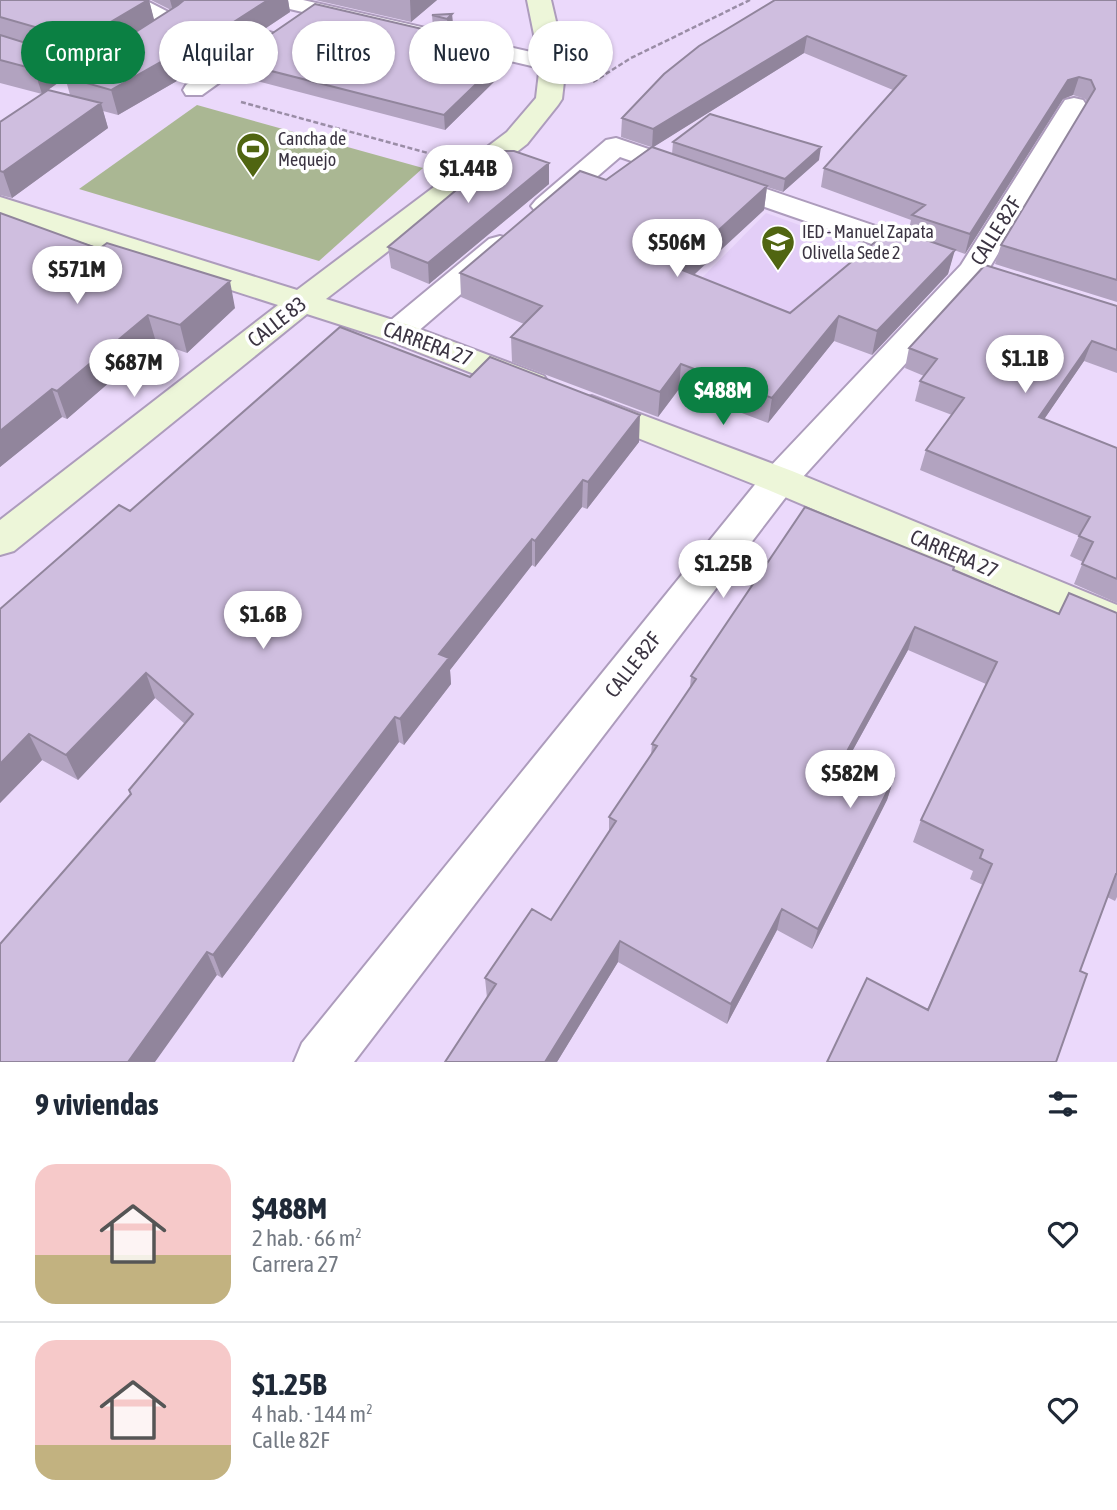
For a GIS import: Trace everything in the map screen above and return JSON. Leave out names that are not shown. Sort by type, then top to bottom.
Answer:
[{"type":"street","points":[[539,0],[544,21]]},
{"type":"street","points":[[67,91],[77,84]]},
{"type":"street","points":[[549,99],[551,84]]},
{"type":"street","name":"CALLE 83","points":[[0,541],[303,301],[517,138],[549,99]]},
{"type":"street","name":"CALLE 82F","points":[[321,1062],[779,480],[986,274],[1074,106]]},
{"type":"street","points":[[397,332],[616,146],[986,274]]},
{"type":"street","name":"CARRERA 27","points":[[0,206],[397,332],[779,480],[1117,622]]},
{"type":"lane","points":[[129,0],[171,21]]},
{"type":"lane","points":[[276,0],[528,58]]},
{"type":"lane","points":[[177,21],[192,8]]},
{"type":"lane","points":[[194,90],[312,9]]},
{"type":"lane","points":[[153,36],[159,32]]},
{"type":"lane","points":[[0,47],[21,54]]},
{"type":"path","points":[[549,99],[587,85],[631,58],[750,0]]},
{"type":"path","points":[[194,90],[480,167]]},
{"type":"shaded area","name":"IED - Manuel Zapata Olivella Sede 2","points":[[766,213],[869,250],[793,335],[686,294]]},
{"type":"green space","name":"Cancha de Mequejo","points":[[197,105],[423,168],[319,261],[79,189]]},
{"type":"building","points":[[0,0],[148,0],[112,21],[21,23],[0,17]]},
{"type":"building","points":[[184,0],[268,0],[235,21],[159,21],[159,63],[145,71],[145,26]]},
{"type":"building","points":[[775,0],[1117,0],[1117,280],[1001,245],[1095,89],[1091,80],[1079,77],[1068,80],[970,234],[912,215],[925,205],[824,168],[906,76],[807,36],[653,129],[622,118],[664,74],[699,46]]},
{"type":"building","points":[[315,4],[388,21],[292,21],[292,76],[278,73],[278,29]]},
{"type":"building","points":[[452,14],[447,19],[432,15]]},
{"type":"building","points":[[395,23],[409,26],[409,84],[476,84],[444,115],[322,84],[395,84]]},
{"type":"building","points":[[0,35],[21,42],[21,66],[0,60]]},
{"type":"building","points":[[90,84],[122,84],[111,90]]},
{"type":"building","points":[[48,90],[101,103],[3,172],[0,171],[0,122]]},
{"type":"building","points":[[710,114],[821,147],[785,179],[673,142]]},
{"type":"building","points":[[652,147],[767,186],[677,268],[790,313],[892,228],[955,250],[877,331],[839,316],[772,398],[681,364],[660,392],[511,337],[542,306],[460,273],[580,171],[606,180]]},
{"type":"building","points":[[503,151],[514,151],[549,163],[428,263],[388,247]]},
{"type":"building","points":[[0,213],[99,249],[107,243],[230,281],[180,325],[148,315],[57,391],[52,389],[0,431]]},
{"type":"building","points":[[985,265],[1117,306],[1117,350],[1092,341],[1039,417],[1117,448],[1117,579],[1082,564],[1093,542],[1079,536],[1090,517],[926,450],[964,398],[920,381],[937,359],[909,348]]},
{"type":"building","points":[[340,327],[470,377],[490,357],[640,415],[588,482],[583,480],[439,654],[449,658],[400,719],[395,717],[213,955],[207,952],[128,1062],[0,1062],[0,944],[131,794],[129,790],[193,714],[146,673],[66,755],[29,734],[0,764],[0,609],[119,505],[130,511]]},
{"type":"building","points":[[805,507],[954,567],[953,570],[1059,614],[1069,593],[1117,613],[1117,874],[1080,971],[1087,974],[1056,1062],[827,1062],[867,978],[928,1010],[992,864],[980,858],[983,850],[921,820],[997,662],[915,627],[845,755],[894,778],[818,929],[782,909],[731,1004],[620,941],[545,1062],[445,1062],[496,984],[485,978],[532,909],[551,920],[616,821],[609,817],[657,746],[652,744],[696,679],[691,676]]},
{"type":"place","name":"Cancha de Mequejo","points":[[253,179]]},
{"type":"place","name":"IED - Manuel Zapata Olivella Sede 2","points":[[778,272]]}]
